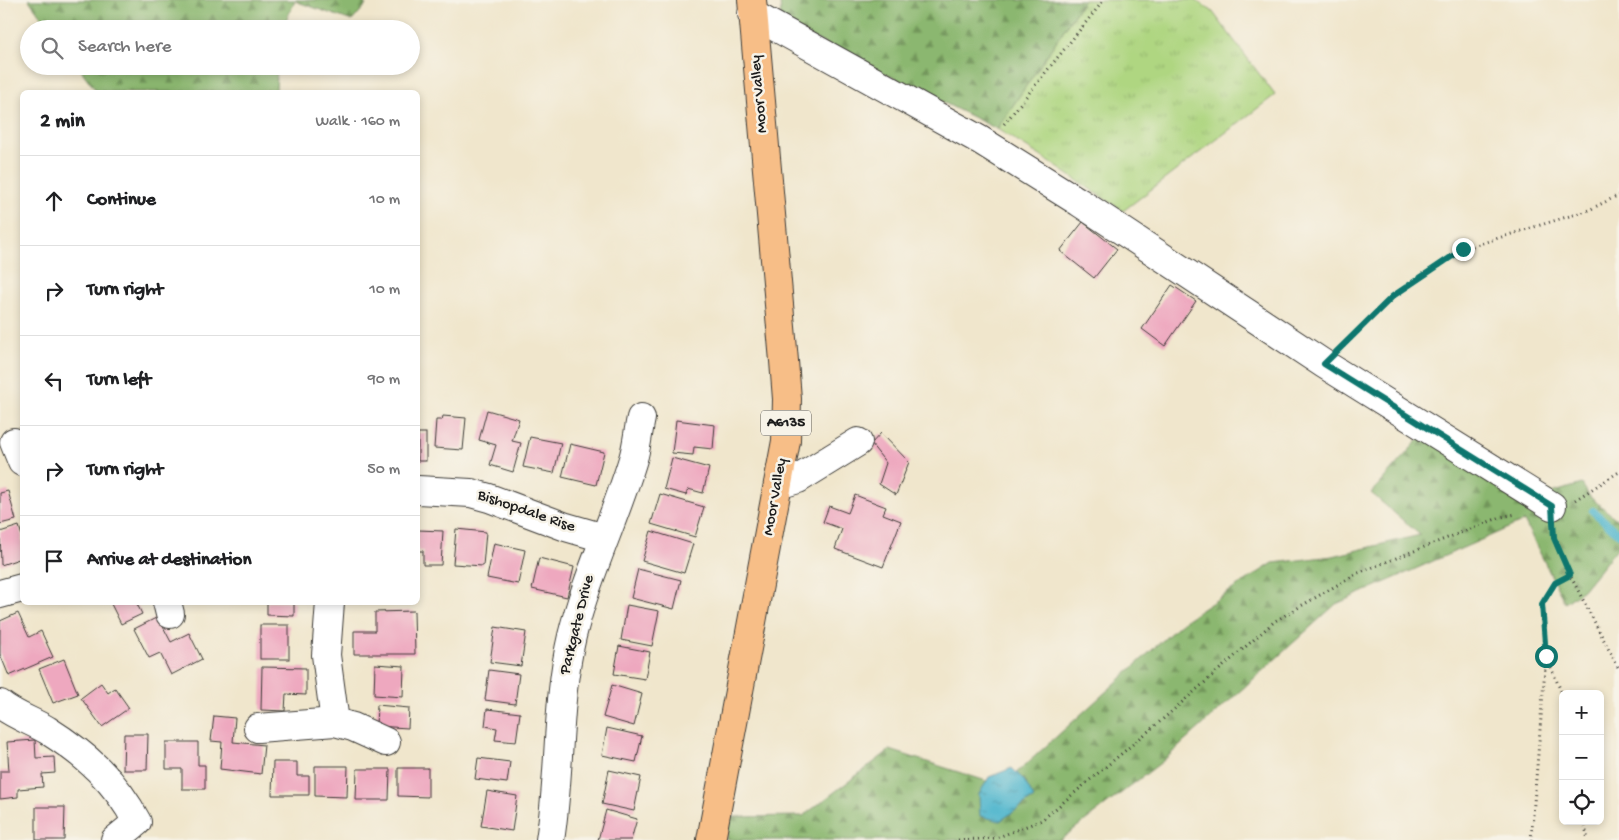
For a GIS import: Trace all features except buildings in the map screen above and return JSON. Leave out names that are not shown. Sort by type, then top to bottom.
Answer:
[{"type":"main road","name":"Moor Valley","points":[[711,840],[786,441],[787,399],[752,7]]},
{"type":"street","points":[[752,7],[987,145],[1079,202],[1324,364],[1552,506]]},
{"type":"street","name":"Parkgate Drive","points":[[550,840],[554,814],[559,720],[565,670],[583,593],[633,458],[640,418]]},
{"type":"street","points":[[778,485],[798,479],[858,442]]},
{"type":"street","name":"Bishopdale Rise","points":[[420,490],[471,493],[566,527],[604,538]]},
{"type":"street","points":[[0,594],[20,589]]},
{"type":"street","points":[[330,605],[326,655],[335,722]]},
{"type":"street","points":[[1,707],[46,730],[79,752],[108,778],[128,803],[136,822],[115,840]]},
{"type":"street","points":[[258,728],[335,722],[353,727],[386,742]]},
{"type":"path","points":[[987,145],[1104,0]]},
{"type":"path","points":[[1324,364],[1393,296],[1463,249],[1589,210],[1619,195]]},
{"type":"path","points":[[958,840],[996,838],[1042,820],[1163,719],[1275,621],[1358,574],[1500,518],[1552,506],[1565,505],[1619,472]]},
{"type":"path","points":[[1552,506],[1554,538],[1570,575],[1619,669]]},
{"type":"path","points":[[1531,840],[1546,656],[1542,604],[1555,583],[1570,575]]},
{"type":"path","points":[[1546,656],[1560,690]]},
{"type":"path","points":[[1585,825],[1588,840]]},
{"type":"green space","points":[[29,0],[362,0],[366,5],[353,20],[295,1],[286,20],[43,20]]},
{"type":"green space","points":[[780,0],[1084,0],[997,129],[781,22]]},
{"type":"green space","points":[[1084,0],[1195,0],[1212,11],[1275,95],[1123,211],[997,129]]},
{"type":"green space","points":[[85,75],[277,75],[276,90],[96,90]]},
{"type":"green space","points":[[1421,437],[1551,493],[1582,484],[1590,497],[1619,521],[1619,546],[1583,590],[1565,603],[1524,521],[1336,604],[1163,761],[1060,840],[727,840],[728,817],[803,816],[890,750],[1002,786],[1184,621],[1273,563],[1333,556],[1420,535],[1371,493]]},
{"type":"water","points":[[1012,768],[1024,780],[1034,798],[1000,821],[980,816],[979,794],[989,777]]},
{"type":"waterway","points":[[1593,511],[1619,534]]},
{"type":"route","points":[[1463,249],[1393,296],[1324,364],[1552,506],[1554,538],[1570,575],[1555,583],[1542,604],[1546,656]]}]
